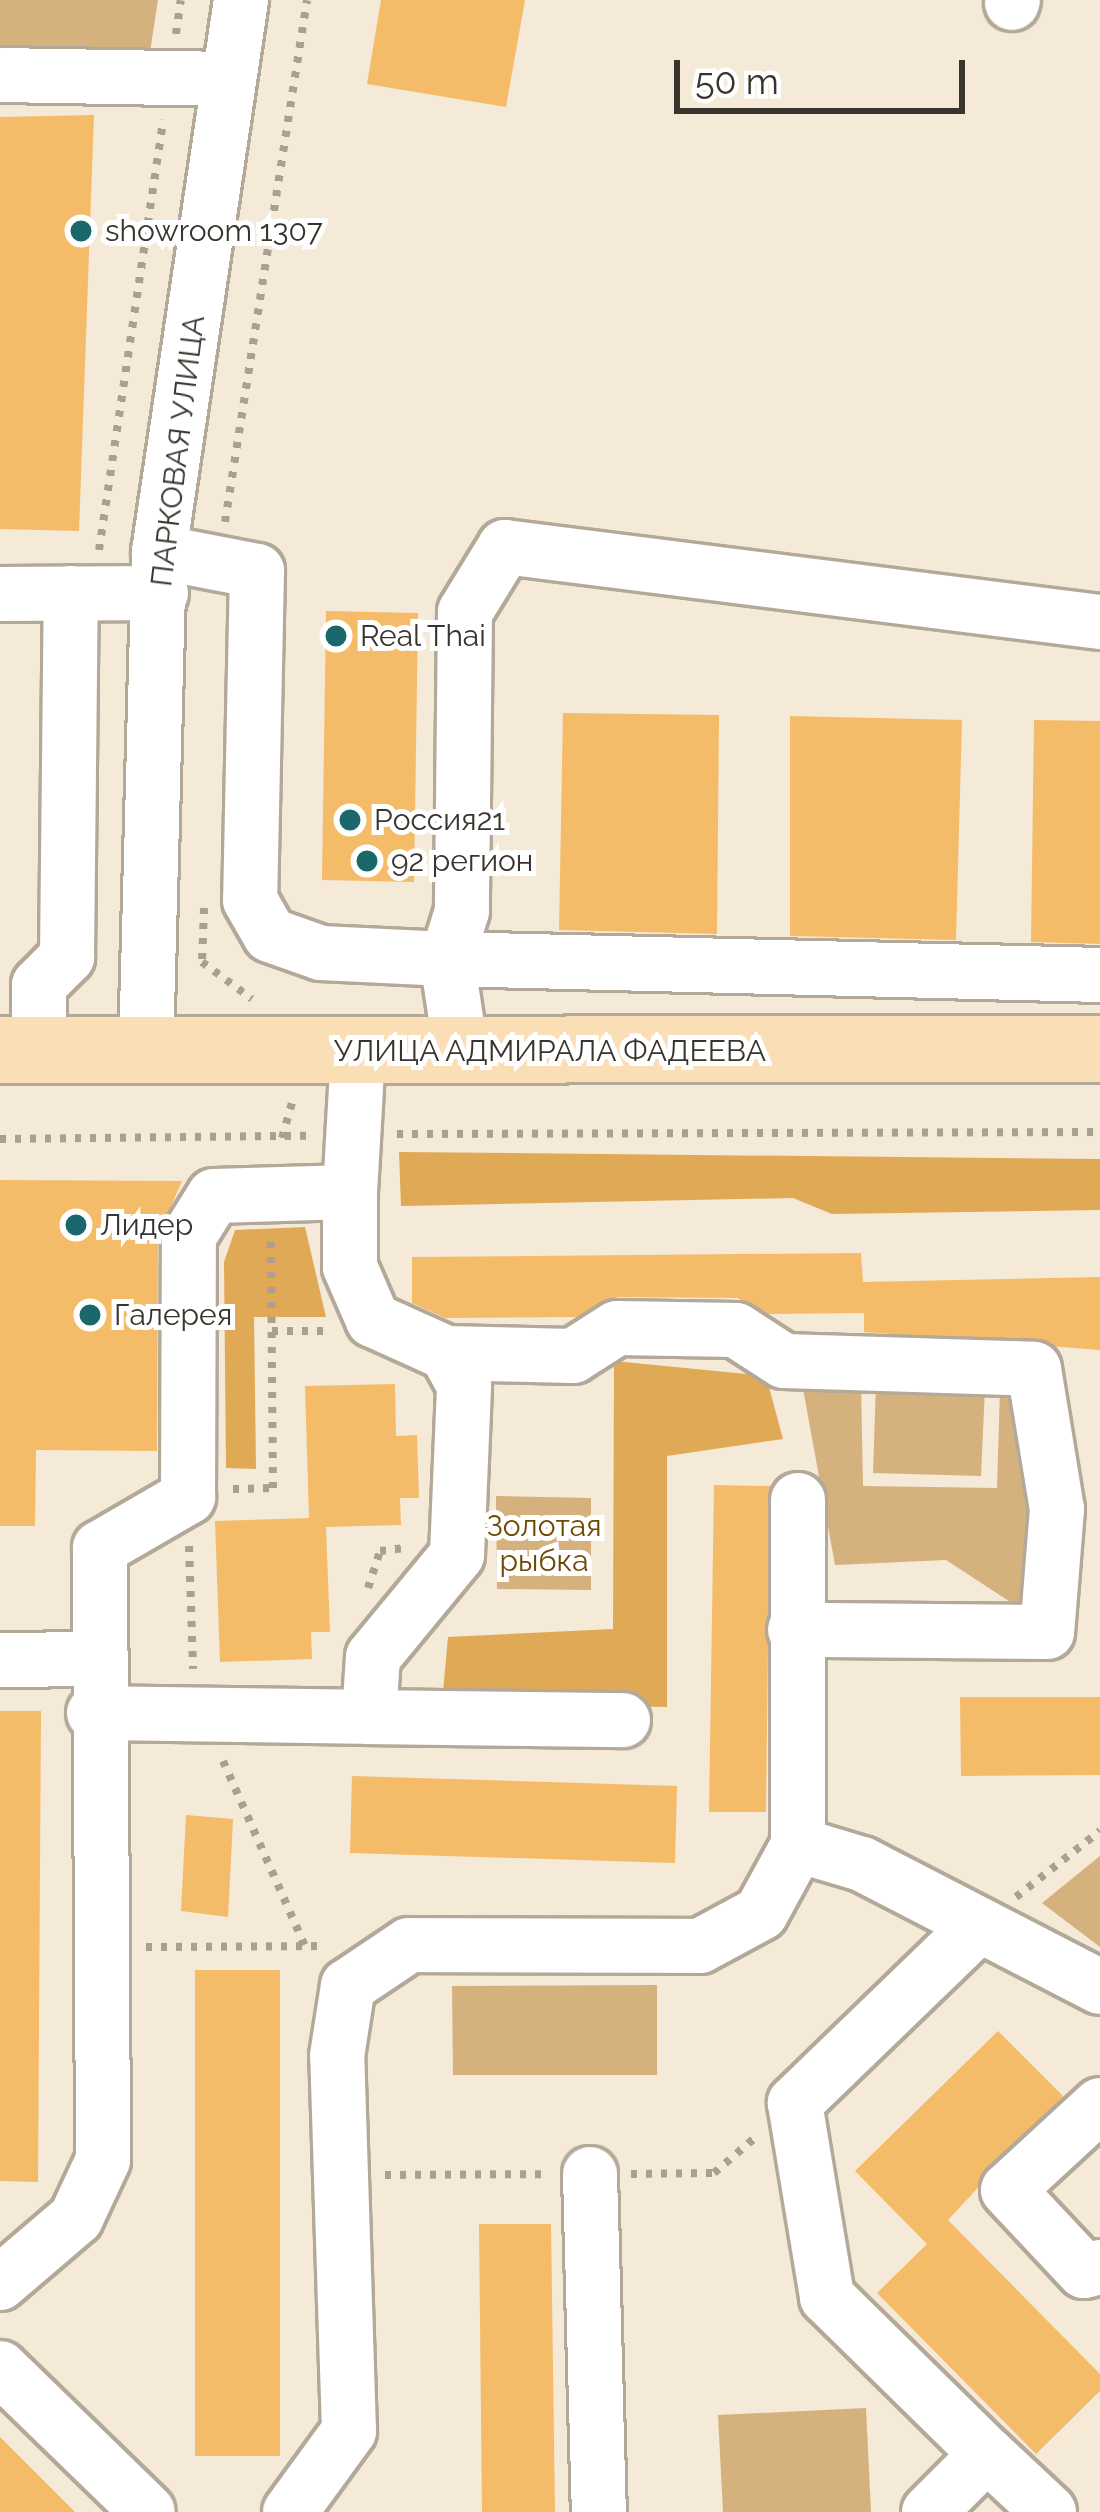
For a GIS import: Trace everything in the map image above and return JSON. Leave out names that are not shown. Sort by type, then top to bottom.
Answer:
[{"type":"main road","name":"УЛИЦА АДМИРАЛА ФАДЕЕВА","points":[[19,1050],[1100,1048]]},
{"type":"street","name":"ПАРКОВАЯ УЛИЦА","points":[[146,1049],[160,573],[241,0]]},
{"type":"street","points":[[0,75],[229,80]]},
{"type":"street","points":[[461,1052],[447,959],[462,911],[465,612],[506,547],[1100,622]]},
{"type":"street","points":[[0,594],[82,593],[160,573],[257,572],[250,900],[270,935],[321,953],[1100,974]]},
{"type":"street","points":[[19,1050],[39,985],[67,957],[82,593]]},
{"type":"street","points":[[358,1052],[350,1268],[373,1320],[446,1353],[573,1357],[617,1328],[736,1330],[784,1361],[1034,1369],[1078,1509],[1046,1632],[795,1630]]},
{"type":"street","points":[[0,2283],[76,2218],[103,2160],[94,1713],[100,1548],[188,1497],[189,1236],[214,1196],[350,1192]]},
{"type":"street","points":[[369,1717],[373,1657],[457,1555],[464,1385],[446,1353]]},
{"type":"street","points":[[290,2512],[350,2431],[340,2176],[348,1986],[409,1946],[700,1946],[761,1913],[798,1845],[798,1500]]},
{"type":"street","points":[[0,1660],[95,1659]]},
{"type":"street","points":[[94,1713],[623,1720]]},
{"type":"street","points":[[798,1845],[862,1864],[976,1928],[1100,1987]]},
{"type":"street","points":[[976,1928],[795,2103],[827,2297],[1049,2512]]},
{"type":"street","points":[[1100,2105],[1008,2190],[1084,2271],[1100,2267]]},
{"type":"street","points":[[590,2174],[599,2512]]},
{"type":"street","points":[[0,2368],[148,2512]]},
{"type":"street","points":[[929,2512],[987,2454]]},
{"type":"path","points":[[82,593],[181,0]]},
{"type":"path","points":[[282,1138],[296,1078]]},
{"type":"path","points":[[0,1139],[1100,1132]]},
{"type":"path","points":[[199,1138],[214,1196],[229,1218],[271,1211],[273,1488],[208,1490]]},
{"type":"path","points":[[272,1331],[345,1331],[339,1312]]},
{"type":"path","points":[[188,1532],[196,1714],[305,1946]]},
{"type":"path","points":[[367,1607],[380,1551],[422,1545]]},
{"type":"path","points":[[976,1928],[1100,1831]]},
{"type":"path","points":[[97,1947],[409,1946]]},
{"type":"path","points":[[340,2176],[714,2173],[795,2103]]},
{"type":"green space","points":[[0,0],[158,0],[150,52],[0,47]]},
{"type":"green space","points":[[802,1383],[861,1384],[863,1486],[997,1488],[1000,1389],[1025,1392],[1032,1616],[946,1560],[835,1565]]},
{"type":"green space","points":[[876,1384],[985,1387],[981,1476],[873,1473]]},
{"type":"green space","name":"Золотая рыбка","points":[[496,1496],[591,1498],[591,1590],[497,1589]]},
{"type":"green space","points":[[1100,1856],[1100,1947],[1042,1903]]},
{"type":"green space","points":[[657,1985],[657,2075],[453,2075],[452,1986]]},
{"type":"green space","points":[[866,2408],[871,2512],[723,2512],[718,2415]]},
{"type":"shaded area","points":[[399,1152],[1100,1159],[1100,1210],[832,1214],[793,1198],[401,1206]]},
{"type":"shaded area","points":[[305,1227],[326,1317],[254,1317],[256,1469],[226,1468],[224,1262],[235,1230]]},
{"type":"shaded area","points":[[614,1361],[766,1376],[783,1439],[667,1456],[667,1707],[442,1703],[448,1637],[613,1629]]},
{"type":"building","points":[[381,0],[525,0],[506,107],[367,84]]},
{"type":"building","points":[[94,115],[79,531],[0,529],[0,117]]},
{"type":"building","points":[[326,611],[418,613],[414,882],[322,880]]},
{"type":"building","points":[[563,713],[719,715],[717,934],[559,930]]},
{"type":"building","points":[[790,716],[962,720],[956,940],[790,936]]},
{"type":"building","points":[[1034,720],[1100,721],[1100,944],[1031,942]]},
{"type":"building","name":"Галерея","points":[[0,1180],[182,1181],[158,1236],[157,1451],[36,1450],[35,1526],[0,1526]]},
{"type":"building","points":[[861,1253],[863,1282],[1100,1277],[1100,1350],[864,1332],[864,1313],[769,1314],[737,1298],[618,1297],[576,1317],[445,1318],[412,1303],[412,1257]]},
{"type":"building","points":[[395,1384],[396,1436],[417,1435],[419,1498],[400,1498],[401,1525],[326,1527],[330,1632],[311,1632],[312,1659],[220,1662],[215,1521],[309,1518],[305,1386]]},
{"type":"building","points":[[714,1485],[770,1486],[766,1812],[709,1812]]},
{"type":"building","points":[[960,1697],[1100,1697],[1100,1775],[961,1776]]},
{"type":"building","points":[[0,1711],[41,1711],[38,2182],[0,2181]]},
{"type":"building","points":[[352,1776],[677,1786],[675,1863],[350,1853]]},
{"type":"building","points":[[186,1815],[233,1819],[228,1917],[181,1911]]},
{"type":"building","points":[[195,1970],[280,1970],[280,2456],[195,2456]]},
{"type":"building","points":[[998,2031],[1063,2096],[948,2220],[1100,2374],[1100,2391],[1036,2454],[877,2293],[927,2244],[855,2171]]},
{"type":"building","points":[[479,2224],[551,2224],[555,2512],[482,2512]]},
{"type":"building","points":[[0,2437],[75,2512],[0,2512]]},
{"type":"place","name":"showroom 1307","points":[[81,231]]},
{"type":"place","name":"Real Thai","points":[[336,636]]},
{"type":"place","name":"Россия21","points":[[350,820]]},
{"type":"place","name":"92 регион","points":[[367,861]]},
{"type":"place","name":"Лидер","points":[[76,1225]]},
{"type":"place","name":"Галерея","points":[[90,1315]]}]
